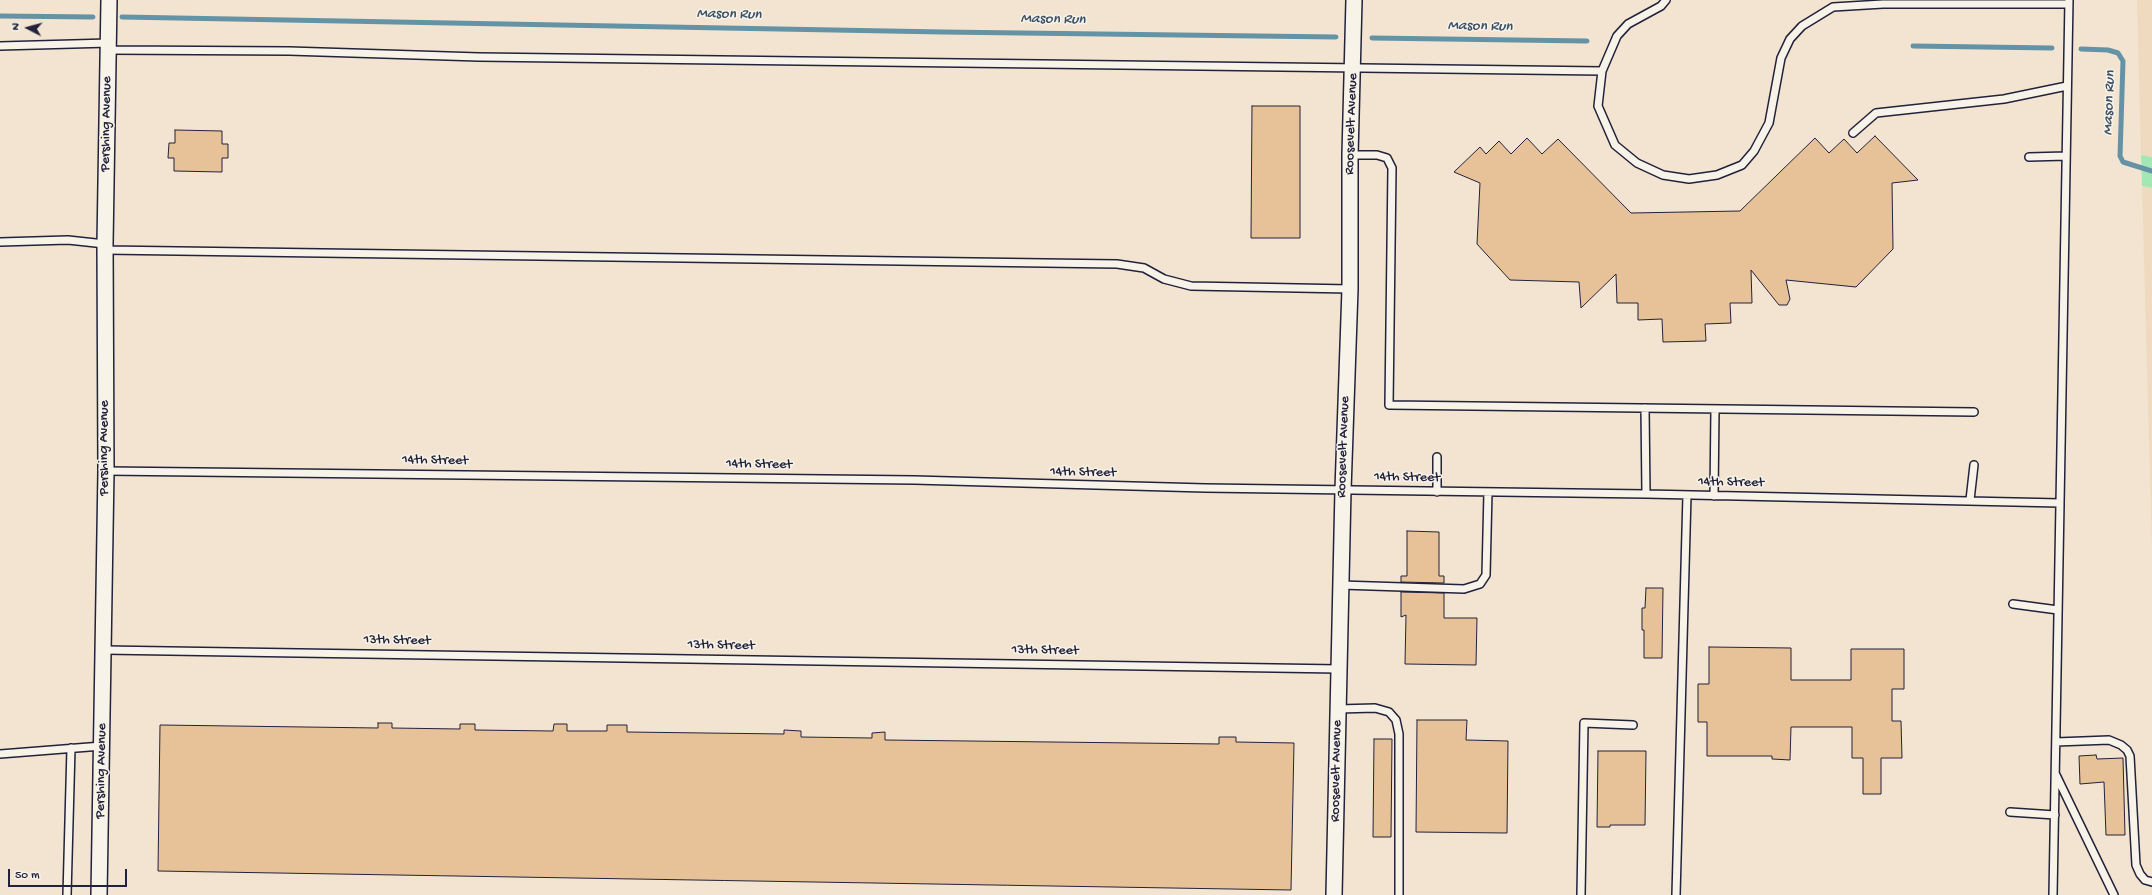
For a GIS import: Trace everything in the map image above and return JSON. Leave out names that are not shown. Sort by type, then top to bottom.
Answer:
[{"type":"street","name":"Pershing Avenue","points":[[99,895],[106,471],[105,247],[109,0]]},
{"type":"street","name":"Roosevelt Avenue","points":[[1334,895],[1343,490],[1350,290],[1350,155],[1354,0]]},
{"type":"lane","points":[[1666,0],[1661,6],[1628,24],[1617,36],[1602,71],[1598,106],[1615,145],[1637,163],[1663,175],[1688,179],[1718,174],[1742,165],[1754,151],[1769,123],[1782,58],[1790,39],[1802,26],[1833,7],[1883,4],[2069,2],[2053,895]]},
{"type":"lane","points":[[0,46],[108,46],[1353,69],[1602,71]]},
{"type":"lane","points":[[1853,133],[1876,113],[2004,99],[2067,86]]},
{"type":"lane","points":[[1350,155],[1377,155],[1387,158],[1392,168],[1389,405],[1974,412]]},
{"type":"lane","points":[[2029,157],[2066,156]]},
{"type":"lane","points":[[0,242],[68,240],[105,247],[1117,264],[1144,268],[1164,279],[1191,286],[1350,290]]},
{"type":"lane","points":[[1645,408],[1646,494]]},
{"type":"lane","points":[[1714,496],[1715,409]]},
{"type":"lane","points":[[1437,457],[1437,492]]},
{"type":"lane","points":[[1970,500],[1974,465]]},
{"type":"lane","name":"14th Street","points":[[106,471],[821,479],[1437,492],[1970,500],[2060,503]]},
{"type":"lane","points":[[1341,585],[1464,589],[1480,584],[1486,575],[1488,492]]},
{"type":"lane","points":[[1676,895],[1688,495]]},
{"type":"lane","points":[[2013,604],[2058,610]]},
{"type":"lane","name":"13th Street","points":[[104,650],[1339,669]]},
{"type":"lane","points":[[1338,709],[1375,708],[1389,712],[1396,720],[1398,734],[1399,895]]},
{"type":"lane","points":[[1581,895],[1584,724],[1633,725]]},
{"type":"lane","points":[[2056,742],[2109,740],[2121,744],[2127,750],[2130,756],[2136,865],[2140,874],[2145,880],[2152,882]]},
{"type":"lane","points":[[0,754],[102,746]]},
{"type":"lane","points":[[67,895],[71,748]]},
{"type":"lane","points":[[2055,773],[2114,895]]},
{"type":"lane","points":[[2010,812],[2054,815]]},
{"type":"shaded area","points":[[2137,0],[2152,0],[2152,157],[2141,155]]},
{"type":"shaded area","points":[[2142,186],[2152,188],[2152,551]]},
{"type":"green space","points":[[2141,155],[2152,157],[2152,188],[2142,186]]},
{"type":"building","points":[[1252,106],[1300,106],[1300,238],[1251,238]]},
{"type":"building","points":[[175,130],[222,131],[222,144],[228,144],[228,158],[222,158],[222,172],[174,171],[174,158],[168,158],[169,143],[175,143]]},
{"type":"building","points":[[1875,136],[1918,180],[1892,183],[1893,249],[1856,287],[1786,280],[1790,299],[1787,305],[1779,305],[1751,270],[1752,303],[1730,303],[1731,323],[1705,324],[1706,341],[1663,342],[1662,319],[1638,320],[1638,303],[1617,303],[1616,274],[1581,308],[1579,282],[1510,280],[1477,244],[1480,183],[1454,172],[1480,147],[1486,154],[1499,141],[1511,154],[1527,138],[1542,154],[1558,139],[1631,213],[1740,211],[1815,138],[1829,153],[1844,139],[1857,153]]},
{"type":"building","points":[[1407,531],[1439,532],[1439,576],[1444,576],[1444,583],[1401,582],[1401,576],[1407,576]]},
{"type":"building","points":[[1646,588],[1663,588],[1662,658],[1644,658],[1642,608],[1645,608]]},
{"type":"building","points":[[1401,592],[1444,593],[1444,618],[1477,618],[1476,665],[1405,664],[1406,615],[1401,617]]},
{"type":"building","points":[[1709,647],[1791,648],[1791,680],[1851,680],[1851,649],[1904,649],[1904,689],[1892,689],[1892,721],[1901,721],[1902,758],[1881,758],[1881,794],[1863,794],[1863,758],[1852,758],[1852,727],[1791,727],[1790,760],[1772,759],[1772,756],[1707,756],[1707,722],[1698,722],[1698,684],[1709,684]]},
{"type":"building","points":[[1417,720],[1467,720],[1466,740],[1508,741],[1507,833],[1416,832]]},
{"type":"building","points":[[378,723],[392,723],[392,728],[460,729],[460,724],[475,724],[475,730],[553,731],[554,724],[567,724],[567,731],[607,731],[607,725],[627,725],[627,732],[784,734],[784,730],[801,731],[801,737],[872,738],[872,733],[885,732],[885,740],[1219,744],[1219,737],[1236,737],[1236,742],[1294,743],[1291,890],[158,871],[160,725],[378,728]]},
{"type":"building","points":[[1374,739],[1392,739],[1391,837],[1373,837]]},
{"type":"building","points":[[1598,751],[1646,751],[1645,825],[1610,825],[1610,827],[1597,827]]},
{"type":"building","points":[[2096,755],[2097,759],[2123,758],[2125,835],[2106,835],[2104,782],[2080,784],[2079,756]]},
{"type":"waterway","name":"Mason Run","points":[[0,16],[93,17]]},
{"type":"waterway","name":"Mason Run","points":[[122,17],[943,32],[1336,37]]},
{"type":"waterway","name":"Mason Run","points":[[1372,38],[1587,41]]},
{"type":"waterway","name":"Mason Run","points":[[1913,46],[2052,48]]},
{"type":"waterway","name":"Mason Run","points":[[2081,49],[2108,50],[2118,53],[2123,61],[2120,156],[2123,162],[2152,171]]}]
